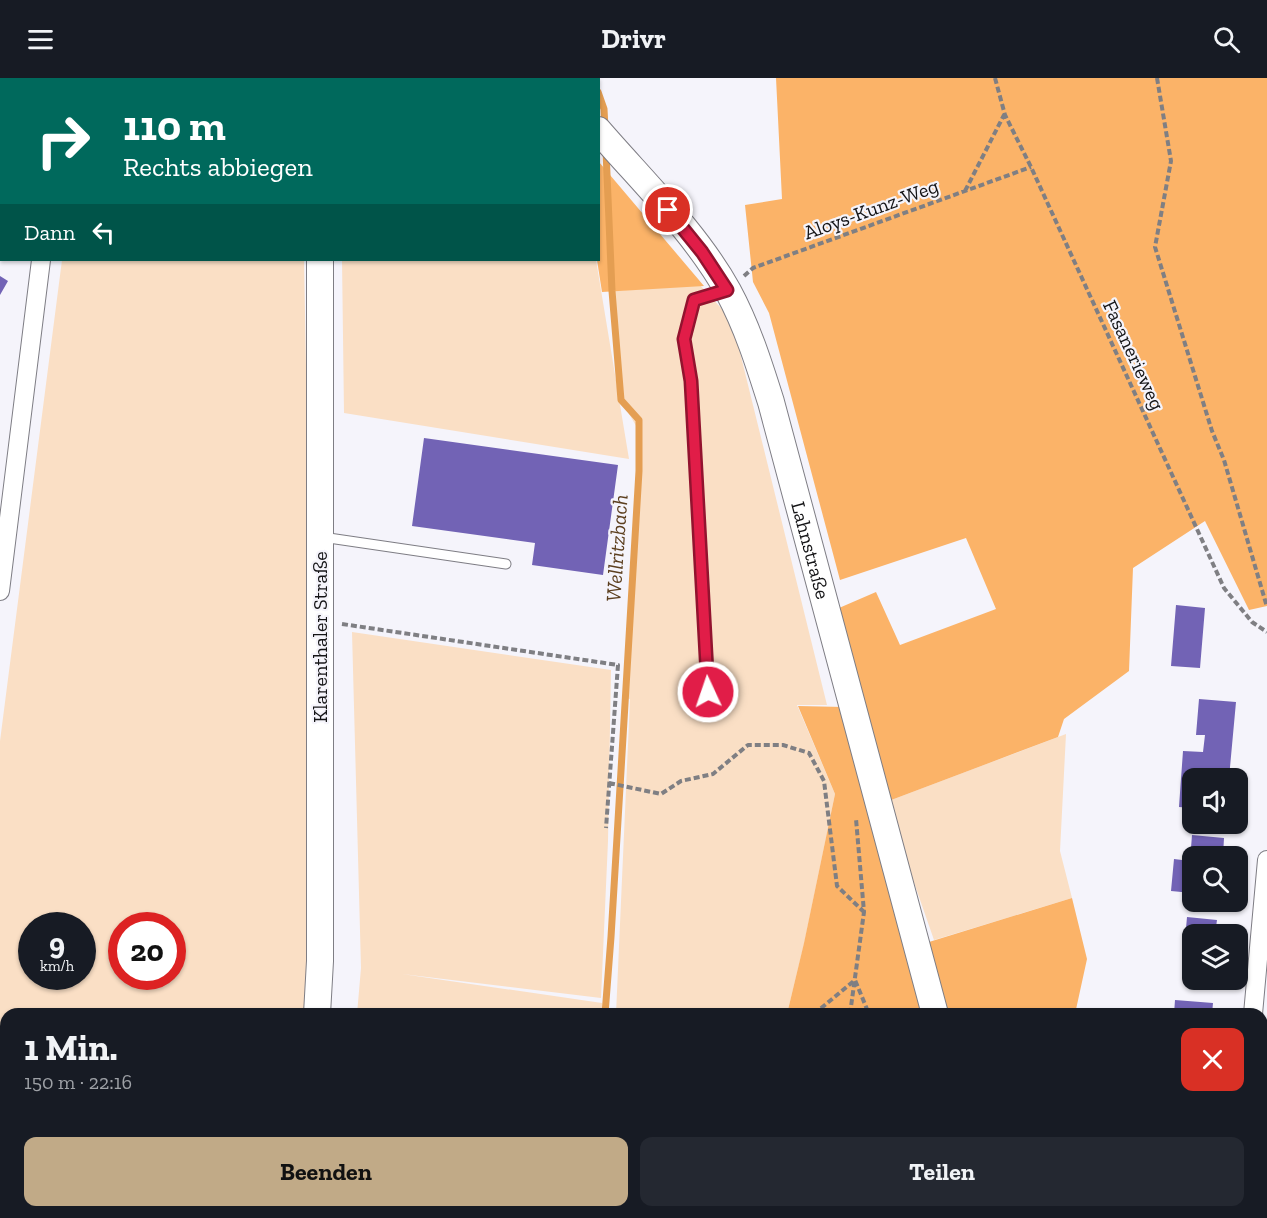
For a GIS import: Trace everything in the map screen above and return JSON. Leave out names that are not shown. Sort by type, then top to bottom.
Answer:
[{"type":"street","name":"Lahnstraße","points":[[600,132],[687,234],[727,290],[739,312],[754,351],[771,402],[932,1008]]},
{"type":"street","points":[[0,591],[41,261]]},
{"type":"street","name":"Klarenthaler Straße","points":[[317,1008],[320,961],[320,261]]},
{"type":"street","points":[[1254,1008],[1264,923],[1267,860]]},
{"type":"lane","points":[[708,692],[691,381],[684,339],[694,300],[727,290]]},
{"type":"lane","points":[[320,537],[506,564]]},
{"type":"path","name":"Fasanerieweg","points":[[995,78],[1005,115],[1224,588],[1252,622],[1267,632]]},
{"type":"path","points":[[1157,78],[1170,161],[1155,246],[1212,431],[1224,460],[1267,606]]},
{"type":"path","points":[[965,191],[1005,115]]},
{"type":"path","name":"Aloys-Kunz-Weg","points":[[727,290],[753,268],[1031,167]]},
{"type":"path","points":[[320,621],[618,665],[606,828]]},
{"type":"path","points":[[609,783],[661,794],[681,781],[713,774],[748,745],[783,745],[809,753],[824,781],[837,886],[864,912]]},
{"type":"path","points":[[851,1008],[864,912],[856,817]]},
{"type":"path","points":[[821,1008],[855,980]]},
{"type":"path","points":[[855,980],[867,1008]]},
{"type":"shaded area","points":[[776,78],[1267,78],[1267,606],[1249,610],[1205,521],[1133,568],[1129,671],[1064,719],[1058,737],[886,802],[839,608],[876,592],[900,645],[996,609],[966,538],[840,580],[769,313],[753,282],[745,205],[782,199]]},
{"type":"shaded area","points":[[600,163],[704,286],[602,292],[597,261],[600,261]]},
{"type":"shaded area","points":[[62,261],[304,261],[308,471],[308,938],[305,1008],[0,1008],[0,741]]},
{"type":"shaded area","points":[[342,261],[596,261],[629,459],[344,413]]},
{"type":"shaded area","points":[[699,284],[732,320],[827,705],[797,705],[835,794],[788,1008],[616,1008],[630,699],[626,698],[639,431],[621,400],[614,291]]},
{"type":"shaded area","points":[[352,632],[611,670],[608,841],[601,998],[402,974],[602,1003],[602,1008],[358,1008],[361,968]]},
{"type":"shaded area","points":[[798,706],[844,707],[916,946],[1072,898],[1087,959],[1076,1008],[788,1008],[835,794]]},
{"type":"shaded area","points":[[1066,734],[1060,851],[1072,898],[934,940],[886,802]]},
{"type":"building","points":[[0,276],[8,281],[0,295]]},
{"type":"building","points":[[424,438],[618,465],[603,575],[532,565],[535,543],[412,526]]},
{"type":"building","points":[[1176,605],[1205,608],[1200,668],[1171,666]]},
{"type":"building","points":[[1199,699],[1236,702],[1230,768],[1182,768],[1182,807],[1179,807],[1183,751],[1203,752],[1205,735],[1196,735]]},
{"type":"building","points":[[1192,835],[1224,838],[1224,846],[1191,846]]},
{"type":"building","points":[[1174,859],[1182,860],[1182,892],[1171,891]]},
{"type":"building","points":[[1187,917],[1217,920],[1216,924],[1186,924]]},
{"type":"building","points":[[1175,1000],[1213,1003],[1213,1008],[1174,1008]]},
{"type":"waterway","name":"Wellritzbach","points":[[600,98],[604,109],[605,128]]},
{"type":"waterway","name":"Wellritzbach","points":[[605,1008],[639,471],[639,420],[621,400],[612,291],[606,151]]},
{"type":"route","points":[[668,210],[702,252],[727,290],[694,300],[684,339],[691,381],[708,692]]}]
